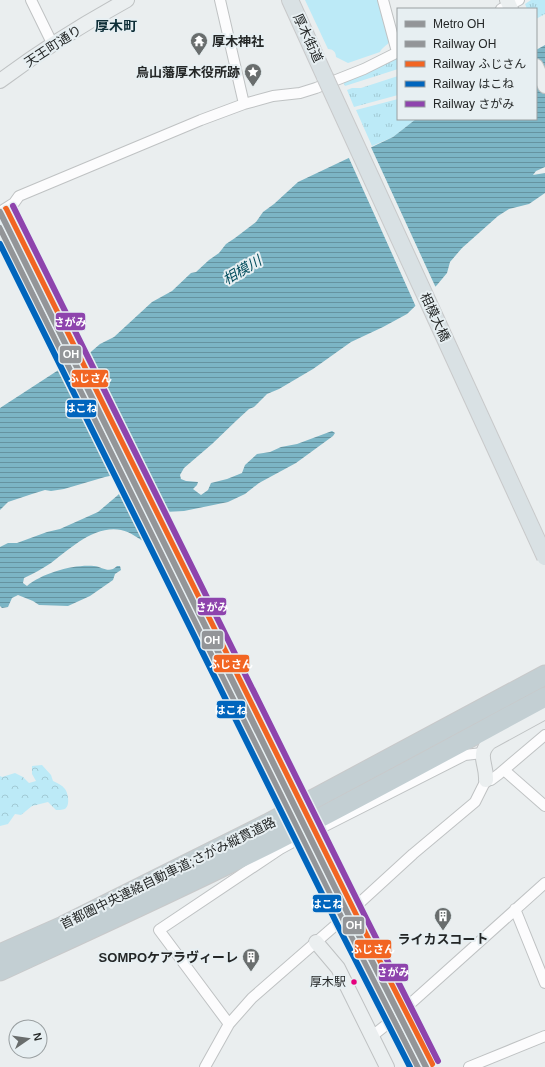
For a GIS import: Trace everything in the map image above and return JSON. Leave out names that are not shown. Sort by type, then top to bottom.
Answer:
[{"type":"highway","name":"首都圏中央連絡自動車道;さがみ縦貫道路","points":[[0,954],[76,919],[267,824],[545,675]]},
{"type":"highway","name":"首都圏中央連絡自動車道;さがみ縦貫道路","points":[[0,971],[276,840],[367,794],[545,697]]},
{"type":"highway","points":[[0,941],[73,912],[206,850],[267,824]]},
{"type":"highway","points":[[0,985],[186,884]]},
{"type":"main road","name":"厚木街道","points":[[290,0],[325,77]]},
{"type":"main road","name":"相模大橋","points":[[325,77],[545,557]]},
{"type":"street","points":[[31,0],[53,45]]},
{"type":"street","name":"天王町通り","points":[[0,81],[53,45],[127,0]]},
{"type":"street","points":[[220,0],[244,104]]},
{"type":"street","points":[[0,212],[14,203],[18,196],[176,130],[244,104],[273,96],[300,93],[316,88],[364,69],[397,52],[383,0]]},
{"type":"street","points":[[537,68],[545,86]]},
{"type":"street","points":[[354,908],[413,854],[475,802],[486,780],[487,774],[482,753],[485,746],[545,712]]},
{"type":"street","points":[[486,780],[491,780],[545,735]]},
{"type":"street","points":[[229,1024],[159,930],[280,849],[466,755],[482,753]]},
{"type":"street","points":[[504,770],[545,806]]},
{"type":"street","points":[[371,1037],[398,1015],[545,883]]},
{"type":"street","points":[[515,909],[545,983]]},
{"type":"street","points":[[205,1067],[229,1024],[252,998],[338,923]]},
{"type":"street","points":[[316,942],[338,968],[387,1067]]},
{"type":"street","points":[[469,1067],[545,1036]]},
{"type":"green space","points":[[305,0],[378,0],[390,41],[380,52],[348,63],[336,57],[334,51],[328,49]]},
{"type":"green space","points":[[531,0],[545,0],[545,14],[537,18],[537,8],[527,8],[525,4]]},
{"type":"green space","points":[[397,56],[397,69],[345,86],[343,82],[366,74],[388,60]]},
{"type":"green space","points":[[397,76],[397,95],[354,107],[347,90],[352,88],[361,88]]},
{"type":"green space","points":[[397,99],[397,120],[415,120],[393,137],[372,146],[356,110]]},
{"type":"green space","points":[[42,765],[51,775],[53,781],[65,789],[68,796],[66,808],[63,810],[56,810],[48,802],[32,806],[21,815],[15,814],[8,824],[0,826],[0,776],[2,777],[15,773],[23,777],[29,783],[36,781],[32,774],[32,766]]},
{"type":"water","name":"相模川","points":[[545,45],[545,167],[536,171],[533,175],[545,173],[545,193],[529,204],[509,209],[498,216],[462,248],[450,262],[447,273],[437,285],[407,314],[351,342],[313,369],[279,389],[267,394],[184,468],[180,475],[181,479],[198,482],[193,489],[201,495],[208,490],[211,483],[242,473],[245,465],[257,454],[270,452],[281,447],[297,444],[332,431],[335,433],[333,436],[296,463],[259,483],[245,494],[228,502],[184,511],[165,512],[161,531],[156,538],[148,544],[125,531],[111,529],[101,531],[83,539],[51,563],[24,578],[23,583],[27,586],[33,581],[50,573],[77,566],[94,566],[111,570],[117,566],[120,566],[121,570],[115,574],[113,580],[90,596],[68,606],[39,605],[18,595],[12,598],[8,607],[2,608],[0,606],[0,547],[8,543],[17,543],[60,529],[98,512],[118,495],[142,469],[105,477],[64,489],[51,491],[45,490],[8,502],[0,510],[0,408],[60,369],[85,357],[100,344],[114,337],[152,302],[172,291],[191,273],[196,272],[219,253],[226,244],[256,222],[263,212],[298,182],[393,137],[415,120],[537,120],[537,49]]},
{"type":"pier","points":[[370,145],[436,288],[416,307],[348,156]]},
{"type":"pier","points":[[78,358],[134,473],[118,477],[63,365]]},
{"type":"pier","points":[[135,474],[163,530],[156,542],[152,544],[123,486]]},
{"type":"tunnel","points":[[338,923],[354,908]]},
{"type":"metro line","name":"OH","points":[[0,212],[351,920],[426,1067]]},
{"type":"rail line","name":"さがみ","points":[[13,206],[438,1061]]},
{"type":"rail line","name":"ふじさん","points":[[6,209],[357,917],[432,1064]]},
{"type":"rail line","name":"OH","points":[[0,228],[418,1067]]},
{"type":"rail line","name":"はこね","points":[[0,244],[338,926],[410,1067]]},
{"type":"place","name":"厚木神社","points":[[199,56]]},
{"type":"place","name":"烏山藩厚木役所跡","points":[[253,87]]},
{"type":"place","name":"ライカスコート","points":[[443,931]]},
{"type":"place","name":"SOMPOケアラヴィーレ","points":[[251,972]]},
{"type":"place","name":"厚木駅","points":[[354,982]]},
{"type":"district","name":"厚木町","points":[[116,26]]}]
